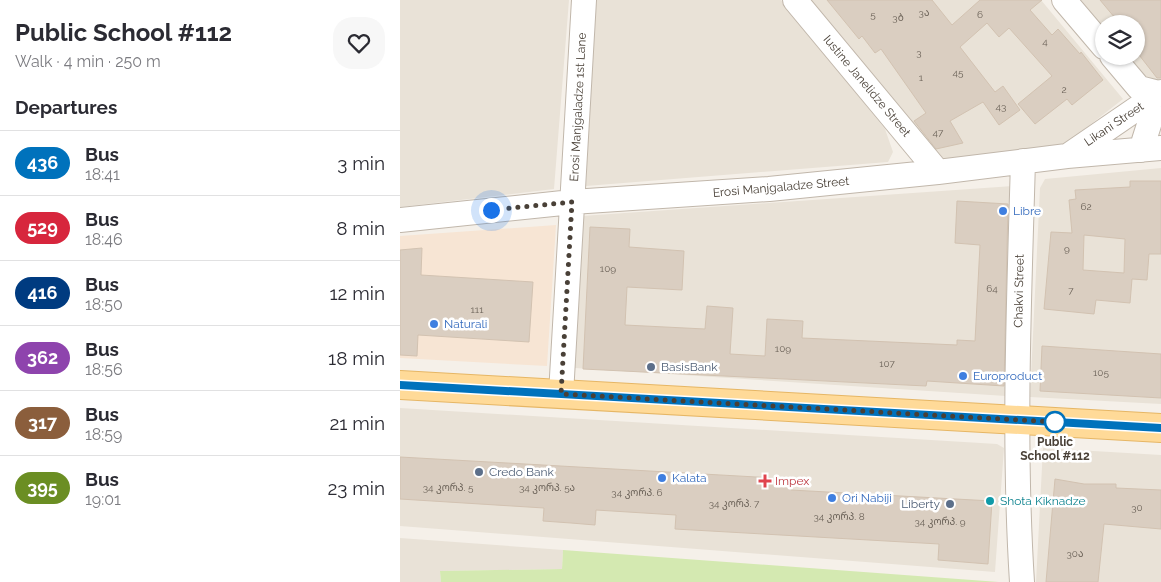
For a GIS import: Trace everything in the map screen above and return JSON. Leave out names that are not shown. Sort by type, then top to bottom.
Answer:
[{"type":"main road","points":[[400,385],[1161,428]]},
{"type":"street","name":"Erosi Manjgaladze 1st Lane","points":[[561,394],[584,0]]},
{"type":"street","name":"Iustine Janelidze Street","points":[[795,0],[938,172]]},
{"type":"street","points":[[1064,0],[1095,36]]},
{"type":"street","points":[[1120,65],[1139,88],[1160,94],[1143,150],[1122,132],[1126,115]]},
{"type":"street","name":"Likani Street","points":[[1067,156],[1160,94]]},
{"type":"street","name":"Erosi Manjgaladze Street","points":[[400,220],[572,202],[769,190],[1067,156],[1143,150]]},
{"type":"street","name":"Chakvi Street","points":[[1022,162],[1018,420],[1018,489],[1022,582]]},
{"type":"shaded area","points":[[400,0],[569,0],[554,189],[400,207]]},
{"type":"shaded area","points":[[594,0],[781,0],[885,129],[893,152],[888,162],[586,186]]},
{"type":"shaded area","points":[[808,0],[1041,0],[1123,99],[1058,150],[940,165]]},
{"type":"shaded area","points":[[1069,0],[1161,0],[1161,79],[1151,87],[1127,65],[1145,65],[1145,15],[1095,15],[1095,30]]},
{"type":"shaded area","points":[[1161,168],[1161,404],[1030,397],[1040,188],[1045,179]]},
{"type":"shaded area","points":[[1013,186],[1006,396],[575,368],[582,216]]},
{"type":"shaded area","points":[[556,225],[547,366],[400,358],[400,236]]},
{"type":"shaded area","points":[[400,408],[997,444],[1004,448],[995,572],[400,526]]},
{"type":"shaded area","points":[[1043,448],[1161,455],[1161,582],[1036,582]]},
{"type":"shaded area","points":[[400,538],[563,550],[562,569],[440,571],[441,582],[400,582]]},
{"type":"green space","points":[[563,550],[999,582],[441,582],[440,571],[562,569]]},
{"type":"building","points":[[827,0],[932,0],[952,25],[980,0],[1042,0],[1030,10],[1052,35],[1058,29],[1080,54],[1081,52],[1103,80],[1072,105],[1067,99],[1035,124],[1018,104],[1052,76],[1009,28],[999,37],[987,23],[960,47],[995,92],[1003,86],[1020,110],[999,125],[983,102],[950,121],[963,143],[936,149],[914,121],[926,113],[881,49],[875,53],[862,36],[859,39]]},
{"type":"building","points":[[1100,0],[1161,0],[1161,78],[1157,78],[1145,63],[1145,15],[1112,15]]},
{"type":"building","points":[[1130,181],[1161,181],[1161,254],[1149,254],[1147,280],[1132,279],[1130,303],[1096,300],[1094,314],[1044,309],[1051,232],[1072,233],[1069,200],[1076,199],[1075,190],[1130,187]],"holes":[[[1084,235],[1125,239],[1124,273],[1083,270]]]},
{"type":"building","points":[[957,201],[1008,204],[1004,386],[927,381],[926,386],[583,369],[590,227],[630,229],[629,247],[684,251],[682,290],[627,287],[625,325],[705,329],[707,306],[733,308],[730,354],[765,356],[767,319],[803,321],[802,338],[957,345],[957,340],[975,341],[980,245],[955,243]]},
{"type":"building","points":[[422,248],[421,275],[533,282],[529,342],[418,335],[417,356],[400,355],[400,250]]},
{"type":"building","points":[[1042,346],[1161,354],[1161,398],[1040,391]]},
{"type":"building","points":[[400,457],[792,479],[791,490],[992,501],[988,564],[938,560],[939,544],[675,529],[676,515],[596,510],[595,525],[543,521],[544,508],[400,499]]},
{"type":"building","points":[[1055,479],[1084,484],[1116,484],[1116,488],[1161,490],[1161,529],[1104,524],[1098,582],[1046,582]]},
{"type":"bus line","name":"436","points":[[400,385],[1161,428]]},
{"type":"place","name":"Libre","points":[[1003,211]]},
{"type":"place","name":"Naturali","points":[[434,324]]},
{"type":"place","name":"BasisBank","points":[[651,367]]},
{"type":"place","name":"Europroduct","points":[[963,376]]},
{"type":"place","name":"Public School #112","points":[[1055,422]]},
{"type":"place","name":"Credo Bank","points":[[479,472]]},
{"type":"place","name":"Kalata","points":[[662,478]]},
{"type":"place","name":"Impex","points":[[765,481]]},
{"type":"place","name":"Ori Nabiji","points":[[832,498]]},
{"type":"place","name":"Shota Kiknadze","points":[[990,501]]},
{"type":"place","name":"Liberty","points":[[950,504]]},
{"type":"route","points":[[491,210],[572,202],[561,394],[1055,422]]}]
